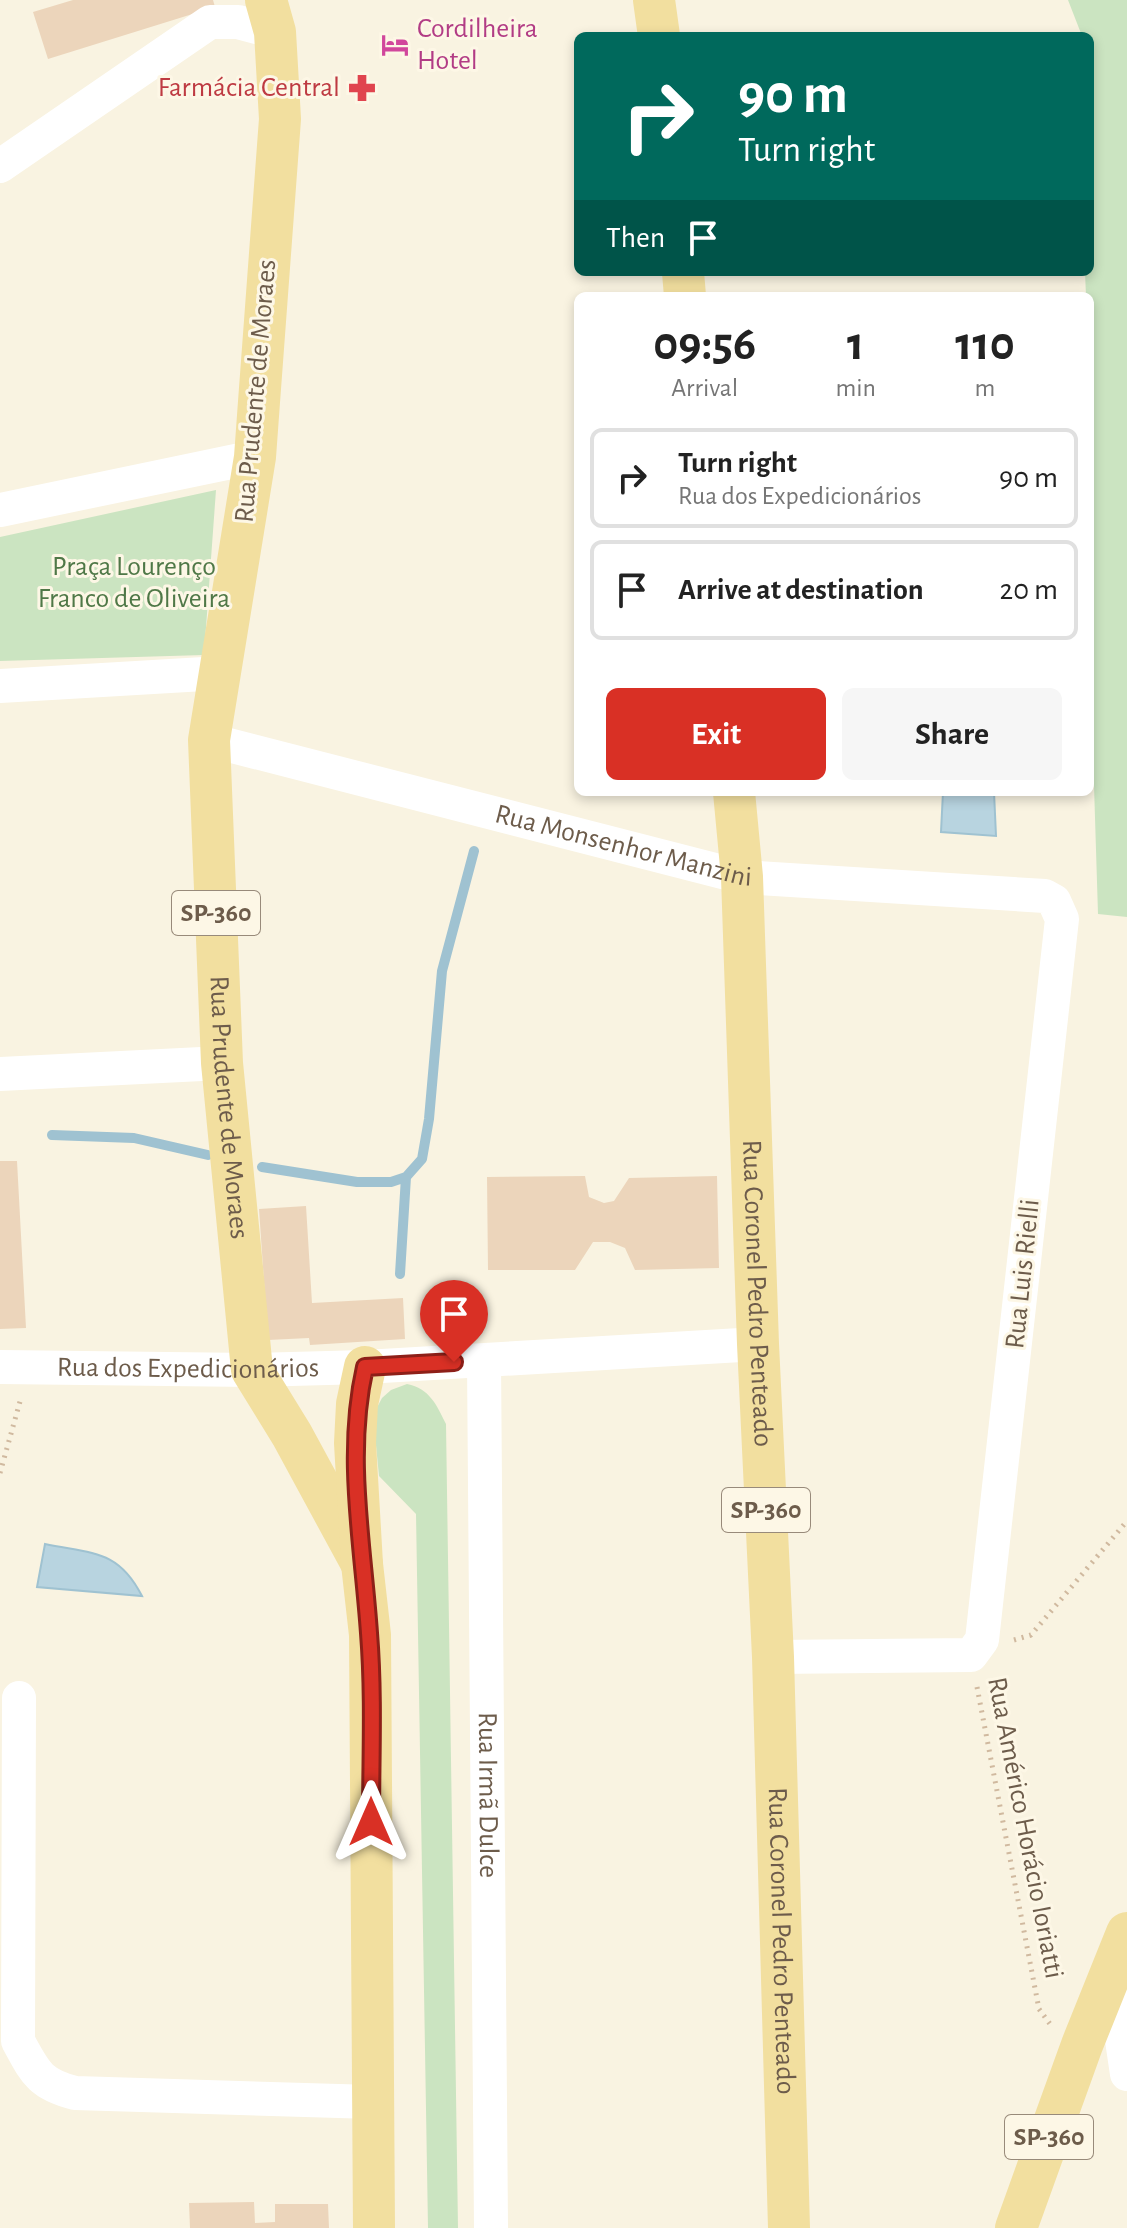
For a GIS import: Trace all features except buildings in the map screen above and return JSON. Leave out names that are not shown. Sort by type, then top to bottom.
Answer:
[{"type":"main road","points":[[654,0],[658,32]]},
{"type":"main road","name":"Rua Prudente de Moraes","points":[[252,1370],[222,1063],[209,740],[255,457],[280,119],[270,16]]},
{"type":"main road","name":"Rua Coronel Pedro Penteado","points":[[734,796],[742,877],[758,1344],[773,1657],[789,2228]]},
{"type":"main road","points":[[362,1564],[355,1443],[357,1404],[365,1367]]},
{"type":"main road","name":"SP-360","points":[[252,1370],[292,1435],[362,1564],[370,1635],[374,2228]]},
{"type":"main road","name":"SP-360","points":[[1016,2228],[1127,1933]]},
{"type":"street","points":[[0,166],[210,22],[238,22],[270,16]]},
{"type":"street","points":[[0,510],[255,457]]},
{"type":"street","points":[[0,686],[221,673]]},
{"type":"street","name":"Rua Monsenhor Manzini","points":[[209,740],[742,877],[1045,896]]},
{"type":"street","name":"Rua Luis Rielli","points":[[971,1655],[979,1647],[984,1632],[1062,919],[1054,901],[1045,896]]},
{"type":"street","points":[[0,1074],[222,1063]]},
{"type":"street","name":"Rua dos Expedicionários","points":[[15,1367],[252,1370],[365,1367],[758,1344]]},
{"type":"street","name":"Rua Irmã Dulce","points":[[484,1361],[491,2228]]},
{"type":"street","points":[[773,1657],[971,1655]]},
{"type":"street","points":[[19,1698],[18,2041],[36,2075],[52,2087],[75,2093],[373,2102]]},
{"type":"street","points":[[1112,1972],[1127,2074]]},
{"type":"path","points":[[0,1473],[15,1367]]},
{"type":"path","points":[[971,1655],[1031,1635],[1127,1521]]},
{"type":"path","name":"Rua Américo Horácio Ioriatti","points":[[971,1655],[1039,2009]]},
{"type":"green space","points":[[1068,0],[1127,0],[1127,917],[1098,914],[1094,786],[1094,292],[1086,292],[1085,276],[1094,276],[1094,32],[1080,32]]},
{"type":"green space","name":"Praça Lourenço Franco de Oliveira","points":[[216,490],[204,655],[0,661],[0,537]]},
{"type":"green space","points":[[407,1384],[427,1394],[446,1424],[458,2228],[428,2228],[416,1514],[379,1476],[373,1415],[382,1398],[391,1390]]},
{"type":"water","points":[[943,796],[994,796],[996,836],[941,832]]},
{"type":"water","points":[[45,1544],[102,1556],[123,1569],[142,1596],[37,1587]]},
{"type":"waterway","points":[[262,1167],[357,1182],[391,1182],[406,1177],[422,1159],[429,1119],[442,971],[474,851]]},
{"type":"waterway","points":[[52,1135],[134,1138],[208,1155]]},
{"type":"waterway","points":[[400,1274],[406,1177]]},
{"type":"place","name":"Cordilheira Hotel","points":[[395,45]]},
{"type":"place","name":"Farmácia Central","points":[[362,88]]},
{"type":"route","points":[[371,1822],[370,1635],[356,1473],[357,1404],[365,1367],[454,1362]]}]
